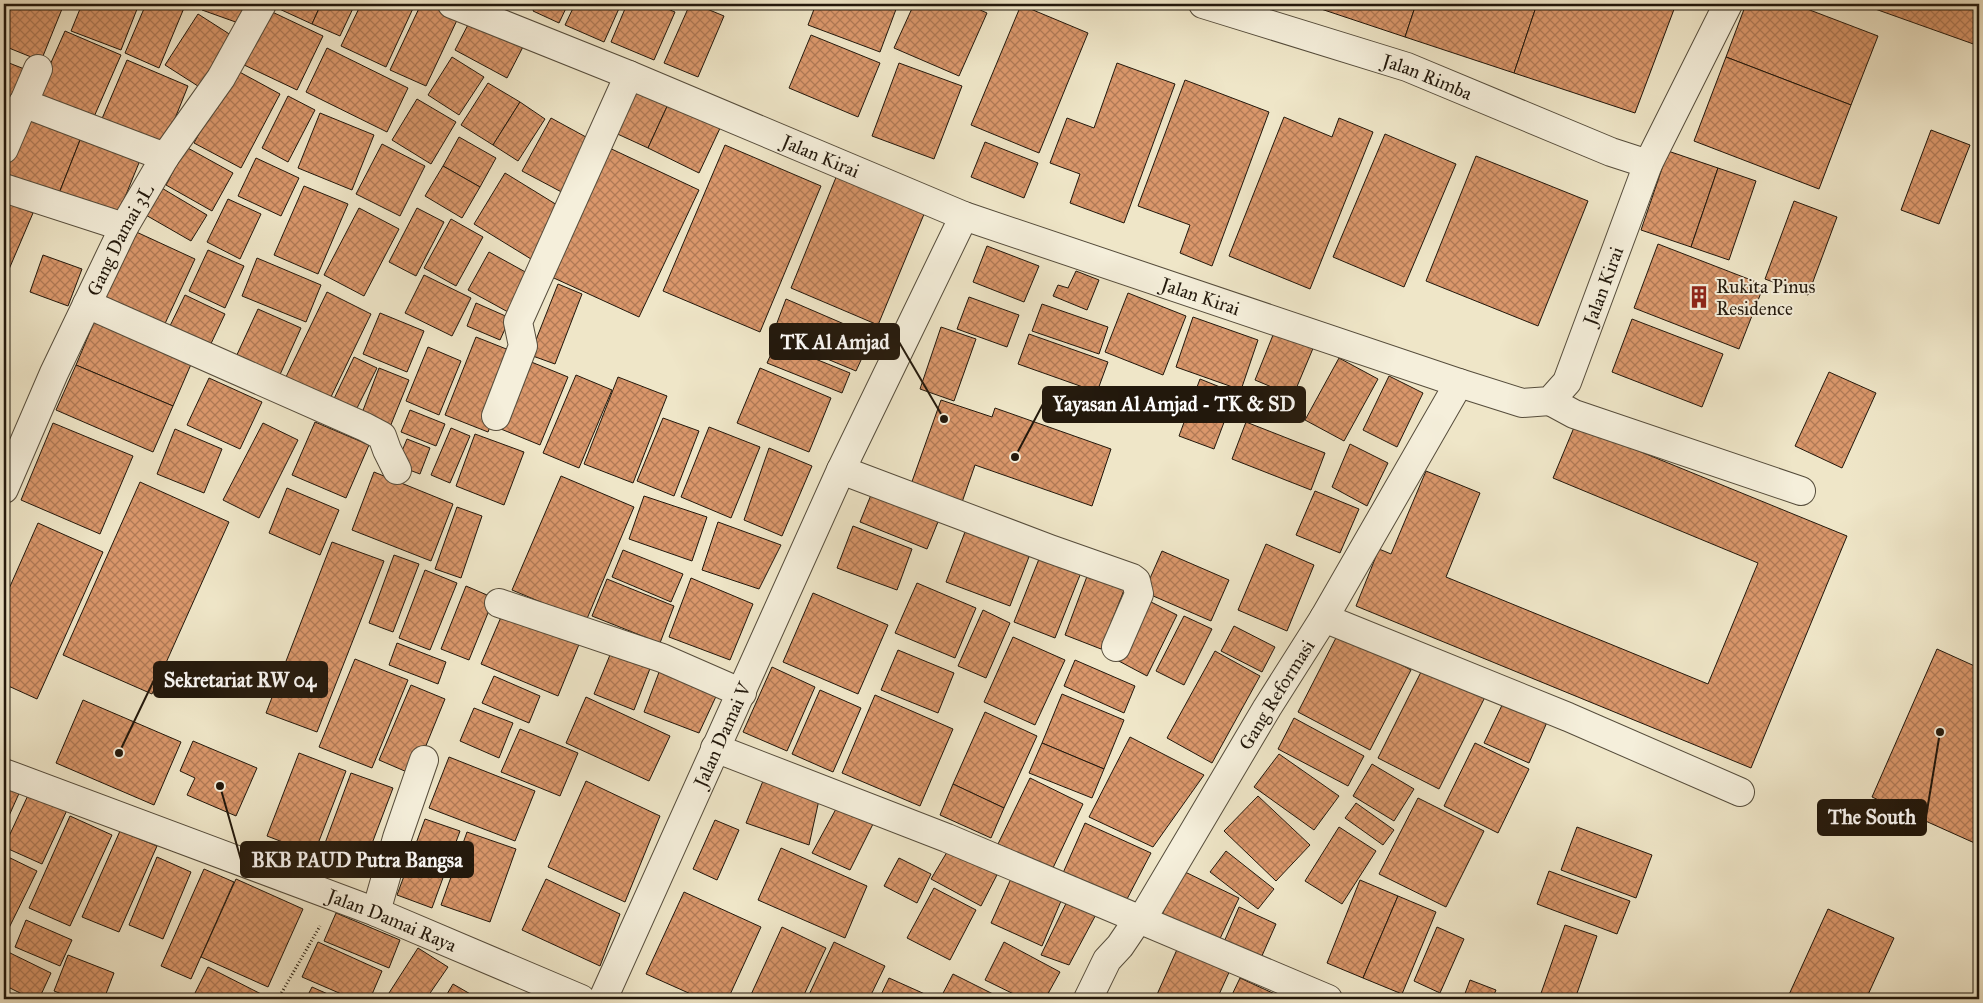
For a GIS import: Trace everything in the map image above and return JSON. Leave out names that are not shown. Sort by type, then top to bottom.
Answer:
[{"type":"street","name":"Gang Damai 3L","points":[[4,489],[87,304],[124,227],[165,157],[221,78],[262,4]]},
{"type":"street","name":"Jalan Kirai","points":[[452,4],[486,10],[629,75],[964,216],[1522,403],[1550,401],[1567,382],[1648,164],[1728,4]]},
{"type":"street","name":"Jalan Rimba","points":[[1203,4],[1407,66],[1611,152],[1648,164]]},
{"type":"street","points":[[4,149],[38,69]]},
{"type":"street","points":[[496,416],[523,346],[518,322],[629,75]]},
{"type":"street","points":[[23,103],[165,157]]},
{"type":"street","points":[[4,188],[124,227]]},
{"type":"street","name":"Jalan Damai V","points":[[603,999],[841,470],[964,216]]},
{"type":"street","points":[[87,304],[382,436],[397,470]]},
{"type":"street","name":"Gang Reformasi","points":[[1088,999],[1107,960],[1120,946],[1139,918],[1142,920],[1267,708],[1324,618],[1460,383]]},
{"type":"street","points":[[1550,401],[1574,414],[1801,491]]},
{"type":"street","points":[[841,470],[1132,578],[1136,581],[1139,594],[1116,647]]},
{"type":"street","points":[[499,603],[662,658],[742,693]]},
{"type":"street","points":[[1324,618],[1568,717],[1740,792]]},
{"type":"street","points":[[715,748],[947,838],[1328,999]]},
{"type":"street","points":[[376,912],[397,838],[424,760]]},
{"type":"street","name":"Jalan Damai Raya","points":[[4,773],[376,912],[580,999]]},
{"type":"path","points":[[278,999],[337,897]]},
{"type":"building","points":[[4,4],[64,4],[41,61],[4,46]]},
{"type":"building","points":[[82,4],[139,4],[121,50],[71,31]]},
{"type":"building","points":[[146,4],[174,4],[184,8],[159,68],[125,53]]},
{"type":"building","points":[[204,4],[252,4],[244,25],[202,10]]},
{"type":"building","points":[[276,4],[321,4],[312,24],[275,7]]},
{"type":"building","points":[[321,4],[355,4],[340,36],[312,24]]},
{"type":"building","points":[[361,4],[415,4],[386,67],[341,46]]},
{"type":"building","points":[[421,4],[426,4],[458,18],[426,86],[390,70]]},
{"type":"building","points":[[536,4],[568,4],[559,23],[533,11]]},
{"type":"building","points":[[575,4],[621,4],[604,42],[565,25]]},
{"type":"building","points":[[627,4],[656,4],[675,12],[654,60],[611,42]]},
{"type":"building","points":[[690,4],[695,4],[724,16],[698,77],[664,63]]},
{"type":"building","points":[[816,4],[898,4],[880,52],[808,25]]},
{"type":"building","points":[[914,4],[967,4],[987,13],[959,76],[894,48]]},
{"type":"building","points":[[1323,4],[1416,4],[1405,37],[1321,9]]},
{"type":"building","points":[[1416,4],[1537,4],[1514,73],[1405,37]]},
{"type":"building","points":[[1537,4],[1676,4],[1635,113],[1514,73]]},
{"type":"building","points":[[1746,4],[1794,4],[1878,36],[1851,105],[1726,57]]},
{"type":"building","points":[[1859,4],[1881,4],[1878,10]]},
{"type":"building","points":[[1881,4],[1979,4],[1979,46],[1878,10]]},
{"type":"building","points":[[1021,5],[1088,33],[1039,153],[971,125]]},
{"type":"building","points":[[268,10],[323,36],[297,90],[242,64]]},
{"type":"building","points":[[198,14],[234,37],[201,88],[165,65]]},
{"type":"building","points":[[473,15],[525,43],[507,78],[455,50]]},
{"type":"building","points":[[65,31],[121,55],[90,126],[34,101]]},
{"type":"building","points":[[811,35],[880,63],[858,117],[789,88]]},
{"type":"building","points":[[327,48],[408,88],[387,132],[306,92]]},
{"type":"building","points":[[452,57],[484,77],[459,115],[428,95]]},
{"type":"building","points":[[1726,57],[1851,105],[1819,189],[1694,141]]},
{"type":"building","points":[[127,60],[188,86],[164,146],[101,121]]},
{"type":"building","points":[[4,61],[32,72],[4,126]]},
{"type":"building","points":[[899,63],[962,86],[934,159],[872,136]]},
{"type":"building","points":[[1117,63],[1175,84],[1124,223],[1070,203],[1080,174],[1050,163],[1067,118],[1094,128]]},
{"type":"building","points":[[234,69],[280,94],[241,168],[194,143]]},
{"type":"building","points":[[1185,80],[1269,112],[1212,266],[1180,253],[1190,225],[1138,206]]},
{"type":"building","points":[[488,83],[520,102],[493,145],[461,125]]},
{"type":"building","points":[[633,83],[670,100],[648,148],[611,131]]},
{"type":"building","points":[[288,96],[315,110],[288,162],[262,148]]},
{"type":"building","points":[[417,99],[456,122],[431,164],[392,140]]},
{"type":"building","points":[[670,100],[722,124],[699,173],[648,148]]},
{"type":"building","points":[[520,102],[545,119],[518,161],[493,145]]},
{"type":"building","points":[[31,109],[84,130],[56,201],[4,176]]},
{"type":"building","points":[[320,113],[374,135],[352,190],[298,168]]},
{"type":"building","points":[[1284,117],[1332,137],[1339,118],[1373,132],[1310,289],[1229,256]]},
{"type":"building","points":[[551,118],[597,143],[569,196],[522,171]]},
{"type":"building","points":[[84,130],[143,153],[114,224],[56,201]]},
{"type":"building","points":[[1931,130],[1970,145],[1939,224],[1901,210]]},
{"type":"building","points":[[1385,134],[1456,164],[1404,287],[1333,257]]},
{"type":"building","points":[[459,137],[496,158],[480,187],[443,166]]},
{"type":"building","points":[[985,142],[1038,163],[1024,198],[971,177]]},
{"type":"building","points":[[382,144],[425,166],[400,216],[356,194]]},
{"type":"building","points":[[603,145],[699,190],[639,317],[543,273]]},
{"type":"building","points":[[725,145],[821,186],[760,332],[663,291]]},
{"type":"building","points":[[186,147],[233,173],[212,211],[166,185]]},
{"type":"building","points":[[1668,151],[1718,168],[1691,247],[1641,230]]},
{"type":"building","points":[[1476,156],[1588,201],[1538,326],[1426,281]]},
{"type":"building","points":[[256,158],[299,178],[281,216],[238,196]]},
{"type":"building","points":[[443,166],[480,187],[462,218],[425,196]]},
{"type":"building","points":[[1718,168],[1756,181],[1729,260],[1691,247]]},
{"type":"building","points":[[839,170],[927,207],[878,325],[791,288]]},
{"type":"building","points":[[505,173],[562,208],[531,259],[474,224]]},
{"type":"building","points":[[304,186],[348,204],[318,274],[274,255]]},
{"type":"building","points":[[160,187],[207,215],[191,241],[144,214]]},
{"type":"building","points":[[228,199],[261,214],[240,259],[207,242]]},
{"type":"building","points":[[4,201],[33,213],[4,281]]},
{"type":"building","points":[[1794,201],[1837,217],[1808,295],[1765,279]]},
{"type":"building","points":[[359,208],[399,229],[364,296],[324,275]]},
{"type":"building","points":[[417,208],[444,222],[416,276],[389,262]]},
{"type":"building","points":[[451,219],[483,237],[456,286],[424,268]]},
{"type":"building","points":[[132,230],[195,259],[162,330],[99,300]]},
{"type":"building","name":"Rukita Pinus Residence","points":[[1658,244],[1764,285],[1739,349],[1634,308]]},
{"type":"building","points":[[987,246],[1039,266],[1024,302],[973,282]]},
{"type":"building","points":[[208,250],[244,266],[225,308],[189,291]]},
{"type":"building","points":[[489,252],[529,274],[508,312],[468,290]]},
{"type":"building","points":[[43,255],[82,269],[68,306],[30,292]]},
{"type":"building","points":[[257,258],[321,285],[306,322],[242,296]]},
{"type":"building","points":[[1076,271],[1099,280],[1087,310],[1053,296],[1058,285],[1068,288]]},
{"type":"building","points":[[424,275],[471,298],[452,336],[405,313]]},
{"type":"building","points":[[558,284],[582,294],[555,364],[530,355]]},
{"type":"building","points":[[327,292],[371,314],[329,401],[285,379]]},
{"type":"building","points":[[1128,293],[1186,316],[1163,375],[1105,352]]},
{"type":"building","points":[[185,295],[225,314],[208,350],[167,332]]},
{"type":"building","points":[[969,297],[1019,315],[1007,347],[957,329]]},
{"type":"building","points":[[786,299],[872,336],[856,371],[772,336]]},
{"type":"building","points":[[476,303],[510,318],[500,340],[467,326]]},
{"type":"building","points":[[1042,304],[1108,327],[1099,354],[1032,331]]},
{"type":"building","points":[[258,309],[301,328],[278,379],[235,359]]},
{"type":"building","points":[[380,313],[424,331],[407,372],[363,354]]},
{"type":"building","points":[[1193,317],[1258,340],[1241,390],[1176,367]]},
{"type":"building","points":[[1632,319],[1723,354],[1702,407],[1612,372]]},
{"type":"building","points":[[95,320],[192,362],[173,406],[76,365]]},
{"type":"building","points":[[941,327],[976,339],[954,401],[920,389]]},
{"type":"building","points":[[1275,330],[1314,346],[1293,396],[1255,380]]},
{"type":"building","points":[[1029,334],[1108,362],[1097,392],[1018,364]]},
{"type":"building","points":[[476,337],[519,354],[488,432],[445,415]]},
{"type":"building","points":[[776,343],[850,373],[842,393],[767,363]]},
{"type":"building","points":[[428,347],[461,361],[439,415],[406,401]]},
{"type":"building","points":[[354,357],[377,368],[352,418],[330,407]]},
{"type":"building","points":[[1339,358],[1378,379],[1344,441],[1305,420]]},
{"type":"building","points":[[524,359],[568,377],[540,445],[496,427]]},
{"type":"building","points":[[76,365],[173,406],[153,452],[56,410]]},
{"type":"building","points":[[379,368],[409,380],[388,432],[359,421]]},
{"type":"building","points":[[760,368],[831,398],[809,452],[737,423]]},
{"type":"building","points":[[1829,372],[1876,393],[1842,468],[1795,446]]},
{"type":"building","points":[[576,375],[612,390],[579,468],[543,453]]},
{"type":"building","points":[[1389,376],[1423,393],[1397,447],[1363,430]]},
{"type":"building","points":[[618,377],[667,396],[633,483],[584,464]]},
{"type":"building","points":[[209,378],[262,402],[240,449],[187,425]]},
{"type":"building","points":[[1200,379],[1235,393],[1214,449],[1179,436]]},
{"type":"building","points":[[941,400],[992,417],[995,408],[1111,449],[1092,506],[975,465],[960,508],[909,490]]},
{"type":"building","points":[[410,410],[445,424],[436,446],[401,432]]},
{"type":"building","points":[[663,418],[699,431],[674,496],[637,481]]},
{"type":"building","points":[[315,422],[369,445],[346,498],[292,475]]},
{"type":"building","points":[[1246,422],[1325,453],[1311,490],[1232,459]]},
{"type":"building","points":[[53,423],[133,456],[100,534],[21,500]]},
{"type":"building","points":[[263,423],[298,440],[259,518],[223,500]]},
{"type":"building","points":[[1575,425],[1847,536],[1751,768],[1356,606],[1379,549],[1391,554],[1426,471],[1480,493],[1446,577],[1708,684],[1758,563],[1553,478]]},
{"type":"building","points":[[709,427],[760,447],[731,518],[681,497]]},
{"type":"building","points":[[451,428],[470,436],[450,483],[431,475]]},
{"type":"building","points":[[175,429],[222,449],[204,493],[157,474]]},
{"type":"building","points":[[475,434],[524,452],[504,505],[456,486]]},
{"type":"building","points":[[407,439],[430,448],[420,474],[396,465]]},
{"type":"building","points":[[1350,444],[1388,463],[1367,506],[1332,487]]},
{"type":"building","points":[[769,448],[812,466],[782,536],[744,520]]},
{"type":"building","points":[[374,472],[453,504],[431,561],[352,530]]},
{"type":"building","points":[[561,476],[634,507],[586,621],[512,590]]},
{"type":"building","points":[[140,482],[229,522],[152,694],[63,655]]},
{"type":"building","points":[[287,488],[339,510],[320,555],[269,533]]},
{"type":"building","points":[[873,490],[940,517],[927,549],[860,522]]},
{"type":"building","points":[[1315,491],[1359,509],[1340,553],[1296,535]]},
{"type":"building","points":[[644,496],[707,517],[692,561],[629,539]]},
{"type":"building","points":[[457,507],[482,516],[461,578],[435,569]]},
{"type":"building","points":[[718,522],[781,545],[759,589],[702,570]]},
{"type":"building","points":[[38,523],[103,552],[37,699],[4,684],[4,600]]},
{"type":"building","points":[[968,524],[1032,549],[1010,606],[946,582]]},
{"type":"building","points":[[853,526],[912,549],[897,590],[837,568]]},
{"type":"building","points":[[332,542],[384,561],[317,732],[266,713]]},
{"type":"building","points":[[1266,544],[1314,565],[1287,631],[1238,610]]},
{"type":"building","points":[[623,550],[683,574],[671,602],[612,577]]},
{"type":"building","points":[[1162,551],[1229,580],[1211,621],[1144,592]]},
{"type":"building","points":[[1041,554],[1082,570],[1055,638],[1014,622]]},
{"type":"building","points":[[394,555],[419,564],[393,632],[369,623]]},
{"type":"building","points":[[425,570],[457,583],[430,650],[399,638]]},
{"type":"building","points":[[1089,571],[1126,585],[1101,649],[1065,635]]},
{"type":"building","points":[[691,578],[753,604],[730,660],[669,637]]},
{"type":"building","points":[[607,579],[674,606],[660,643],[592,616]]},
{"type":"building","points":[[917,583],[976,608],[955,658],[895,633]]},
{"type":"building","points":[[466,586],[494,598],[469,660],[441,649]]},
{"type":"building","points":[[813,593],[888,625],[858,694],[783,662]]},
{"type":"building","points":[[1145,599],[1177,615],[1147,676],[1115,659]]},
{"type":"building","points":[[504,610],[580,642],[558,696],[481,664]]},
{"type":"building","points":[[983,610],[1010,623],[986,678],[958,666]]},
{"type":"building","points":[[1184,616],[1212,629],[1184,685],[1156,671]]},
{"type":"building","points":[[1234,626],[1275,647],[1262,672],[1221,651]]},
{"type":"building","points":[[1339,632],[1411,670],[1370,750],[1298,712]]},
{"type":"building","points":[[1013,637],[1065,660],[1035,725],[984,702]]},
{"type":"building","points":[[397,643],[446,662],[438,684],[389,665]]},
{"type":"building","points":[[1937,649],[1979,668],[1979,845],[1872,797]]},
{"type":"building","points":[[612,650],[651,666],[634,710],[594,694]]},
{"type":"building","points":[[898,650],[954,673],[938,713],[881,690]]},
{"type":"building","points":[[1215,651],[1260,676],[1212,763],[1167,738]]},
{"type":"building","points":[[355,659],[408,680],[372,768],[319,747]]},
{"type":"building","points":[[1075,660],[1135,686],[1124,713],[1064,686]]},
{"type":"building","points":[[1426,662],[1487,693],[1439,789],[1378,758]]},
{"type":"building","points":[[661,667],[719,690],[699,733],[644,712]]},
{"type":"building","points":[[772,667],[815,687],[787,751],[743,732]]},
{"type":"building","points":[[494,676],[540,696],[529,723],[482,703]]},
{"type":"building","points":[[411,685],[445,699],[414,775],[379,760]]},
{"type":"building","points":[[820,690],[861,708],[833,772],[792,754]]},
{"type":"building","points":[[1062,694],[1124,720],[1104,769],[1042,743]]},
{"type":"building","points":[[875,695],[953,729],[920,806],[842,773]]},
{"type":"building","points":[[586,697],[670,736],[649,781],[566,743]]},
{"type":"building","points":[[83,700],[181,742],[154,805],[56,763]]},
{"type":"building","points":[[1504,701],[1548,720],[1529,763],[1484,743]]},
{"type":"building","points":[[474,708],[513,723],[499,758],[460,741]]},
{"type":"building","points":[[985,712],[1037,736],[1004,808],[953,784]]},
{"type":"building","points":[[1294,718],[1364,756],[1348,786],[1278,749]]},
{"type":"building","points":[[520,729],[578,753],[560,796],[501,772]]},
{"type":"building","points":[[1130,737],[1204,775],[1153,847],[1089,817]]},
{"type":"building","points":[[193,741],[257,768],[236,816],[187,795],[195,778],[180,771]]},
{"type":"building","points":[[1042,743],[1104,769],[1092,798],[1029,773]]},
{"type":"building","points":[[1475,743],[1529,769],[1498,833],[1444,806]]},
{"type":"building","points":[[299,753],[346,771],[314,854],[267,836]]},
{"type":"building","points":[[1279,754],[1339,796],[1314,830],[1254,787]]},
{"type":"building","points":[[449,757],[535,791],[515,841],[429,808]]},
{"type":"building","points":[[1372,764],[1414,789],[1394,821],[1353,796]]},
{"type":"building","points":[[351,773],[393,788],[362,870],[321,854]]},
{"type":"building","points":[[765,776],[819,800],[809,845],[746,823]]},
{"type":"building","points":[[1030,778],[1083,804],[1052,870],[998,844]]},
{"type":"building","points":[[4,781],[21,789],[4,827]]},
{"type":"building","points":[[586,781],[660,816],[625,902],[548,867]]},
{"type":"building","points":[[953,784],[1004,808],[991,838],[940,815]]},
{"type":"building","points":[[30,791],[68,808],[42,864],[4,847]]},
{"type":"building","points":[[1258,796],[1310,845],[1276,881],[1224,831]]},
{"type":"building","points":[[1418,798],[1484,831],[1446,907],[1379,874]]},
{"type":"building","points":[[1356,803],[1394,830],[1383,845],[1345,818]]},
{"type":"building","points":[[836,809],[873,824],[850,870],[812,853]]},
{"type":"building","points":[[70,816],[112,835],[70,926],[29,908]]},
{"type":"building","points":[[425,819],[460,831],[432,908],[397,895]]},
{"type":"building","points":[[715,820],[739,830],[717,880],[693,869]]},
{"type":"building","points":[[1085,823],[1151,853],[1126,901],[1063,873]]},
{"type":"building","points":[[1339,827],[1376,851],[1342,904],[1305,881]]},
{"type":"building","points":[[1577,827],[1652,855],[1636,898],[1561,870]]},
{"type":"building","points":[[120,831],[157,846],[119,932],[82,917]]},
{"type":"building","points":[[467,832],[516,849],[490,922],[441,905]]},
{"type":"building","points":[[950,847],[999,871],[981,906],[931,879]]},
{"type":"building","points":[[781,848],[867,886],[845,938],[758,900]]},
{"type":"building","points":[[1226,851],[1274,889],[1258,909],[1210,872]]},
{"type":"building","points":[[4,855],[37,871],[5,936],[4,936]]},
{"type":"building","points":[[157,857],[191,872],[163,939],[129,925]]},
{"type":"building","points":[[899,858],[931,874],[917,903],[884,886]]},
{"type":"building","points":[[204,869],[234,882],[191,979],[161,966]]},
{"type":"building","points":[[1183,871],[1239,898],[1217,945],[1160,919]]},
{"type":"building","points":[[1549,871],[1630,901],[1617,934],[1537,904]]},
{"type":"building","points":[[1014,872],[1064,894],[1042,946],[991,923]]},
{"type":"building","points":[[236,879],[303,909],[268,987],[201,957]]},
{"type":"building","points":[[546,879],[620,914],[600,966],[522,930]]},
{"type":"building","points":[[1360,880],[1398,896],[1363,978],[1327,963]]},
{"type":"building","points":[[934,888],[976,910],[950,960],[907,938]]},
{"type":"building","points":[[1072,891],[1100,907],[1069,965],[1041,955]]},
{"type":"building","points":[[684,892],[761,927],[728,999],[702,999],[646,974]]},
{"type":"building","points":[[1398,896],[1436,912],[1402,994],[1363,978]]},
{"type":"building","points":[[1239,907],[1276,924],[1261,958],[1224,942]]},
{"type":"building","points":[[1828,909],[1894,938],[1866,999],[1787,999]]},
{"type":"building","points":[[336,913],[400,940],[389,968],[324,941]]},
{"type":"building","points":[[26,920],[72,940],[60,966],[15,947]]},
{"type":"building","points":[[1565,925],[1597,936],[1575,999],[1539,999]]},
{"type":"building","points":[[782,927],[826,948],[802,999],[749,999]]},
{"type":"building","points":[[1437,927],[1464,939],[1440,993],[1414,981]]},
{"type":"building","points":[[318,942],[382,971],[370,999],[353,999],[302,977]]},
{"type":"building","points":[[834,942],[885,966],[869,999],[807,999]]},
{"type":"building","points":[[1004,942],[1060,972],[1045,999],[1024,999],[985,980]]},
{"type":"building","points":[[1179,945],[1231,968],[1217,999],[1155,999]]},
{"type":"building","points":[[418,948],[448,967],[426,999],[398,999],[389,993]]},
{"type":"building","points":[[4,950],[51,973],[39,999],[32,999],[4,985]]},
{"type":"building","points":[[68,955],[114,973],[104,999],[75,999],[54,991]]},
{"type":"building","points":[[208,967],[265,996],[263,999],[197,999],[193,997]]},
{"type":"building","points":[[953,974],[999,997],[998,999],[940,999]]},
{"type":"building","points":[[889,978],[936,999],[879,999]]},
{"type":"building","points":[[1240,978],[1277,995],[1275,999],[1230,999]]},
{"type":"building","points":[[1470,980],[1496,990],[1492,999],[1463,999]]},
{"type":"building","points":[[453,984],[479,999],[444,999]]},
{"type":"building","points":[[312,987],[339,999],[306,999]]},
{"type":"building","points":[[4,991],[23,999],[4,999]]},
{"type":"place","name":"Rukita Pinus Residence","points":[[1699,297]]},
{"type":"place","name":"TK Al Amjad","points":[[944,419]]},
{"type":"place","name":"Yayasan Al Amjad - TK & SD","points":[[1015,457]]},
{"type":"place","name":"The South","points":[[1940,732]]},
{"type":"place","name":"Sekretariat RW 04","points":[[119,753]]},
{"type":"place","name":"BKB PAUD Putra Bangsa","points":[[220,786]]}]
